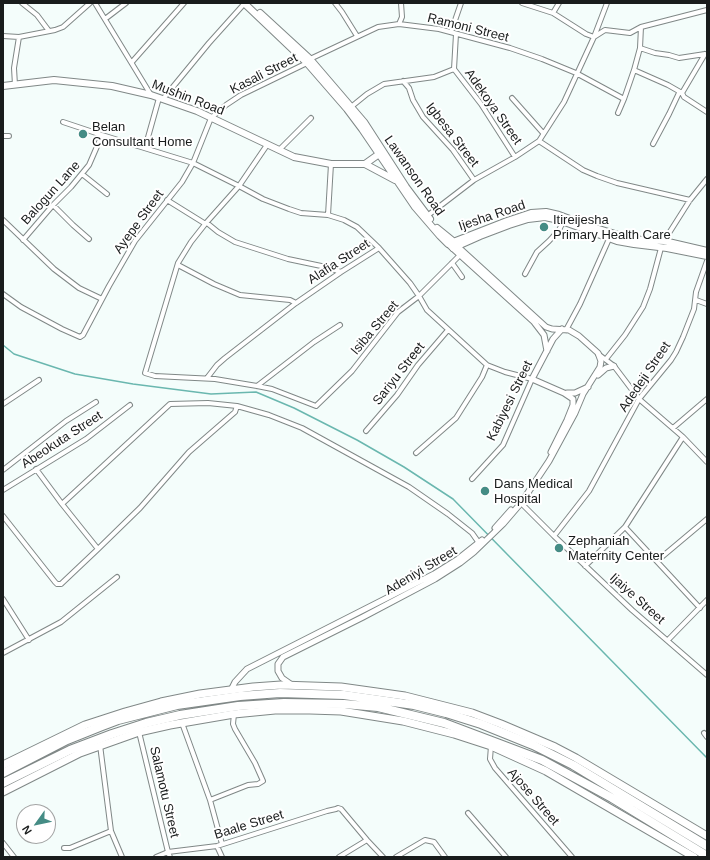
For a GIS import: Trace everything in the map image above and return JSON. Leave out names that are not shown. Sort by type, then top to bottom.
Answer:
[{"type":"highway","points":[[3,773],[67,740],[102,726],[118,720],[177,705],[240,696],[280,693],[344,695],[414,705],[446,713],[481,724],[533,745],[573,765],[707,846]]},
{"type":"highway","points":[[3,783],[70,750],[146,723],[180,715],[238,706],[284,702],[378,707],[444,723],[542,760],[612,798],[707,856]]},
{"type":"main road","name":"Lawanson Road","points":[[246,3],[308,61],[364,122],[427,216],[450,242]]},
{"type":"main road","name":"Lawanson Road","points":[[308,61],[347,109],[415,207],[436,232],[450,242]]},
{"type":"main road","name":"Mushin Road","points":[[3,86],[37,81],[72,81],[112,86],[151,95],[185,106],[294,157],[331,164],[365,164]]},
{"type":"main road","points":[[379,154],[365,164],[397,181]]},
{"type":"main road","name":"Ijesha Road","points":[[455,247],[535,212],[550,212],[628,238],[664,241],[707,251]]},
{"type":"main road","name":"Ijesha Road","points":[[450,242],[508,223],[540,217],[552,218],[609,239],[707,256]]},
{"type":"main road","points":[[3,765],[85,725],[125,712],[177,699],[253,687],[293,685],[341,687],[404,696],[472,714],[530,736],[576,758],[707,836]]},
{"type":"main road","points":[[3,792],[80,753],[140,732],[234,714],[274,710],[341,711],[403,721],[454,734],[491,746],[546,771],[694,857]]},
{"type":"street","points":[[22,3],[37,15],[49,31]]},
{"type":"street","points":[[3,36],[19,37],[63,27],[90,3]]},
{"type":"street","points":[[95,3],[151,95]]},
{"type":"street","points":[[105,19],[126,3]]},
{"type":"street","points":[[132,62],[184,3]]},
{"type":"street","points":[[145,148],[161,99],[246,3]]},
{"type":"street","points":[[335,3],[357,36]]},
{"type":"street","points":[[399,24],[402,17],[401,3]]},
{"type":"street","points":[[450,32],[461,3]]},
{"type":"street","points":[[522,3],[553,13],[586,34],[594,37]]},
{"type":"street","points":[[553,13],[559,3]]},
{"type":"street","points":[[427,216],[474,180],[539,141],[564,102],[576,73],[594,37],[607,3]]},
{"type":"street","points":[[594,37],[605,30],[630,33],[642,27],[707,10]]},
{"type":"street","name":"Ramoni Street","points":[[308,61],[378,26],[399,24],[439,29],[526,54],[576,73],[624,99]]},
{"type":"street","points":[[618,113],[634,70],[640,48],[642,27]]},
{"type":"street","points":[[351,107],[384,84],[403,80],[434,77],[454,69],[456,34]]},
{"type":"street","points":[[15,85],[14,68],[19,37]]},
{"type":"street","points":[[640,48],[679,58],[706,54]]},
{"type":"street","points":[[653,144],[670,114],[679,93],[682,93],[706,54]]},
{"type":"street","name":"Kasali Street","points":[[211,118],[241,95],[308,61]]},
{"type":"street","name":"Adekoya Street","points":[[454,69],[481,104],[515,156]]},
{"type":"street","points":[[634,70],[682,93],[684,97],[707,112]]},
{"type":"street","name":"Igbesa Street","points":[[403,80],[409,88],[413,100],[423,117],[453,150],[474,180]]},
{"type":"street","points":[[512,98],[543,133]]},
{"type":"street","name":"Ayepe Street","points":[[3,294],[34,315],[80,337],[83,335],[135,241],[182,182],[194,163],[211,118]]},
{"type":"street","points":[[278,150],[311,118]]},
{"type":"street","name":"Alafia Street","points":[[63,122],[194,163],[263,199],[289,209],[301,213],[328,215],[344,220],[357,226],[380,248],[341,272],[296,303],[225,358],[217,365],[207,378]]},
{"type":"street","name":"Balogun Lane","points":[[23,240],[53,205],[72,187],[89,165],[102,135]]},
{"type":"street","points":[[3,136],[9,136]]},
{"type":"street","points":[[539,141],[583,170],[597,176],[617,183],[690,200]]},
{"type":"street","points":[[267,145],[239,186],[191,242],[178,265],[146,373],[155,376],[207,378],[257,386],[302,351],[340,325]]},
{"type":"street","points":[[328,215],[331,164]]},
{"type":"street","points":[[82,174],[107,194]]},
{"type":"street","points":[[664,241],[690,200],[707,179]]},
{"type":"street","points":[[167,200],[235,242],[288,260],[326,267],[341,272]]},
{"type":"street","points":[[53,205],[89,239]]},
{"type":"street","points":[[3,220],[41,258],[79,288],[102,299]]},
{"type":"street","points":[[525,274],[537,252],[550,241],[559,230],[563,222]]},
{"type":"street","points":[[564,329],[580,304],[609,239]]},
{"type":"street","name":"Lawanson Road","points":[[450,242],[546,327],[572,331],[598,353]]},
{"type":"street","points":[[455,247],[460,255],[534,322],[544,335],[547,352]]},
{"type":"street","points":[[380,248],[419,296],[427,310],[487,365],[505,372],[532,379],[564,393],[573,394],[588,386]]},
{"type":"street","points":[[606,360],[625,335],[643,307],[650,289],[661,248]]},
{"type":"street","name":"Isiba Street","points":[[257,386],[272,389],[316,406],[352,371],[398,312],[419,296],[460,255]]},
{"type":"street","name":"Adedeji Street","points":[[554,536],[589,491],[640,399],[676,352],[689,323],[696,300],[696,292],[707,261]]},
{"type":"street","points":[[452,263],[462,277]]},
{"type":"street","points":[[178,265],[214,284],[240,295],[290,300],[296,303]]},
{"type":"street","points":[[696,300],[707,304]]},
{"type":"street","name":"Kabiyesi Street","points":[[472,479],[503,445],[532,379],[553,339],[564,329]]},
{"type":"street","name":"Sariyu Street","points":[[366,431],[397,395],[418,365],[448,330]]},
{"type":"street","points":[[598,353],[614,366],[640,399],[707,460]]},
{"type":"street","name":"Adeniyi Street","points":[[293,685],[282,678],[278,671],[278,664],[283,657],[435,579],[460,563],[521,503],[552,456],[576,413],[583,394],[593,380],[601,364],[598,353]]},
{"type":"street","points":[[416,453],[456,418],[482,377],[487,365]]},
{"type":"street","points":[[593,380],[601,371],[609,366],[614,366]]},
{"type":"street","points":[[3,404],[39,380]]},
{"type":"street","name":"Adeniyi Street","points":[[502,523],[546,461],[564,426],[574,402],[572,397],[564,393]]},
{"type":"street","points":[[673,428],[707,399]]},
{"type":"street","points":[[3,470],[66,421],[96,402]]},
{"type":"street","points":[[62,504],[170,404],[208,403],[237,406],[269,415],[302,428],[409,487],[448,514],[472,533],[481,543]]},
{"type":"street","name":"Abeokuta Street","points":[[3,490],[86,440],[130,405]]},
{"type":"street","points":[[3,516],[57,584],[60,584],[140,508],[181,460],[235,412],[237,406]]},
{"type":"street","points":[[585,566],[625,527],[683,437]]},
{"type":"street","points":[[36,469],[98,549]]},
{"type":"street","name":"Ijaiye Street","points":[[521,503],[632,610],[706,672]]},
{"type":"street","points":[[657,561],[707,519]]},
{"type":"street","points":[[625,527],[700,608]]},
{"type":"street","name":"Adeniyi Street","points":[[231,690],[235,682],[247,670],[434,574],[481,543]]},
{"type":"street","points":[[3,653],[61,622],[117,578]]},
{"type":"street","points":[[3,599],[29,640]]},
{"type":"street","points":[[668,640],[707,600]]},
{"type":"street","points":[[210,800],[263,781],[255,763],[233,724],[234,714]]},
{"type":"street","points":[[182,723],[210,800],[222,857]]},
{"type":"street","name":"Salamotu Street","points":[[140,732],[170,857]]},
{"type":"street","points":[[100,745],[111,831],[122,857]]},
{"type":"street","name":"Ajose Street","points":[[491,746],[490,760],[495,768],[572,857]]},
{"type":"street","name":"Baale Street","points":[[156,857],[168,852],[219,845],[338,808],[367,840]]},
{"type":"street","points":[[468,813],[506,857]]},
{"type":"street","points":[[64,848],[70,848],[111,831]]},
{"type":"street","points":[[339,857],[367,840],[383,857]]},
{"type":"street","points":[[396,857],[425,840],[434,842],[445,857]]},
{"type":"street","points":[[3,843],[14,857]]},
{"type":"waterway","points":[[3,345],[14,354],[75,374],[133,384],[211,394],[256,392],[294,408],[357,440],[404,467],[453,499],[707,758]]},
{"type":"place","name":"Belan Consultant Home","points":[[83,134]]},
{"type":"place","name":"Itireijesha Primary Health Care","points":[[544,227]]},
{"type":"place","name":"Dans Medical Hospital","points":[[485,491]]},
{"type":"place","name":"Zephaniah Maternity Center","points":[[559,548]]}]
